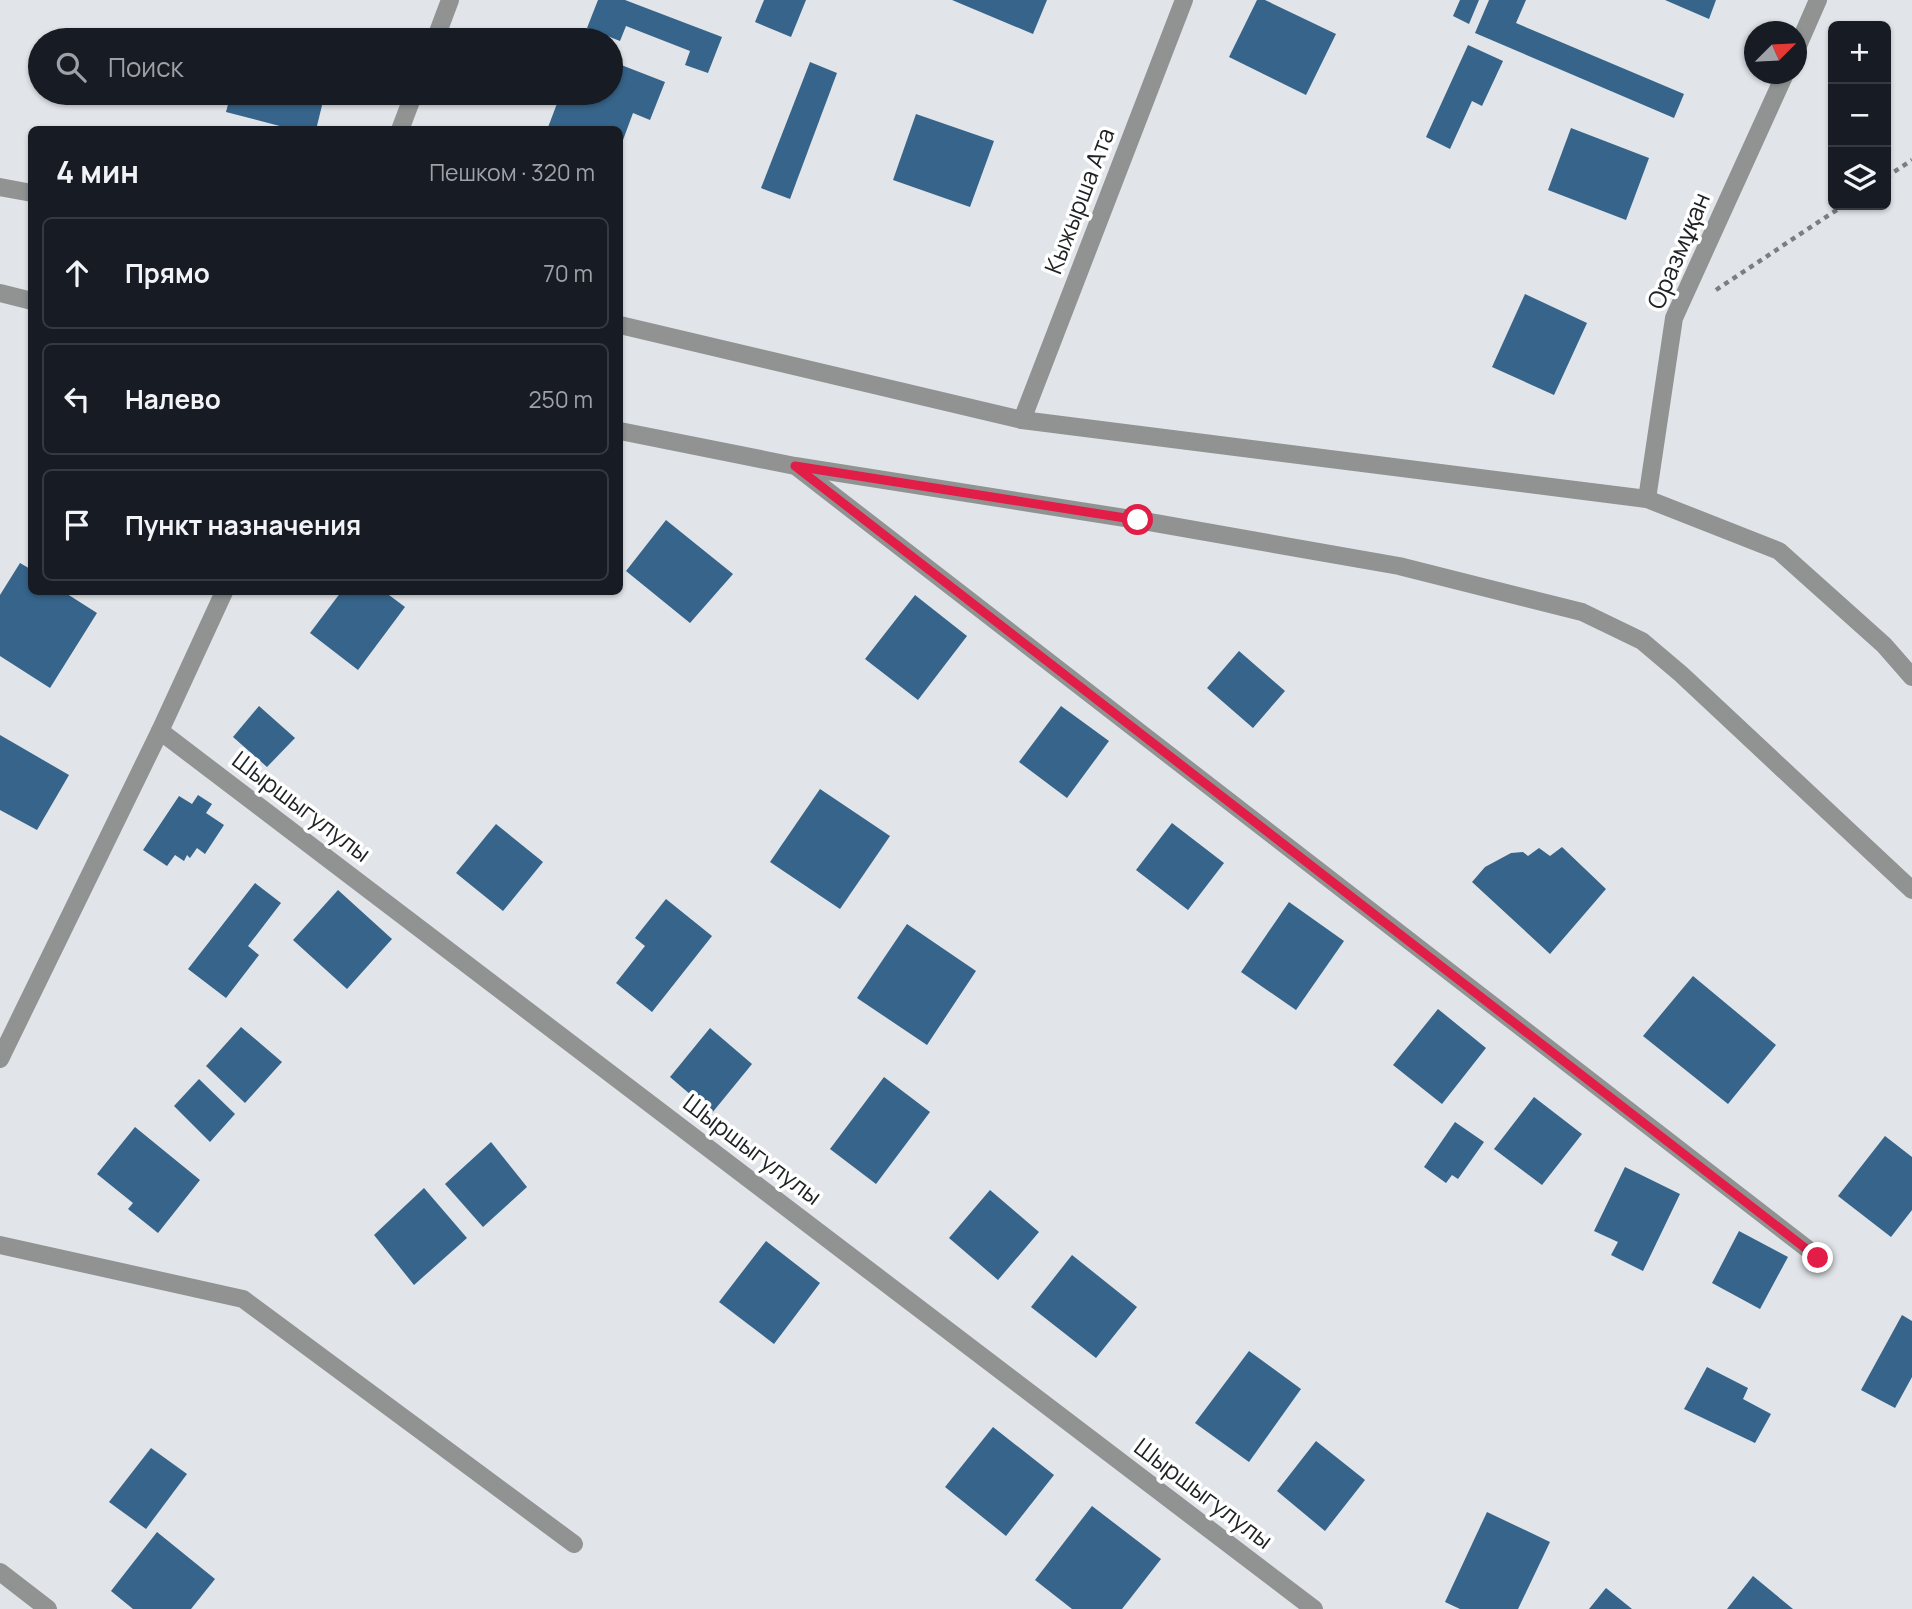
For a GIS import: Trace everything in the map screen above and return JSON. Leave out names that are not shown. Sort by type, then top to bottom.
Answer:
[{"type":"street","points":[[440,28],[450,0]]},
{"type":"street","name":"Кыжырша Ата","points":[[1023,420],[1184,0]]},
{"type":"street","points":[[1807,25],[1818,0]]},
{"type":"street","name":"Оразмұқан","points":[[1647,499],[1674,318],[1780,84]]},
{"type":"street","points":[[402,126],[409,105]]},
{"type":"street","points":[[0,187],[28,192]]},
{"type":"street","points":[[0,293],[28,300]]},
{"type":"street","points":[[623,327],[1023,420],[1647,499],[1779,551],[1885,645],[1912,677]]},
{"type":"street","points":[[623,432],[795,466],[1138,520],[1399,566],[1582,612],[1642,641],[1681,674],[1912,890]]},
{"type":"street","points":[[795,466],[1818,1258]]},
{"type":"street","points":[[0,1059],[160,731],[223,595]]},
{"type":"street","name":"Шыршыгулулы","points":[[160,731],[1314,1609]]},
{"type":"street","points":[[0,1245],[243,1299],[573,1544]]},
{"type":"street","points":[[0,1573],[48,1609]]},
{"type":"path","points":[[1891,174],[1912,160]]},
{"type":"path","points":[[1674,318],[1836,210]]},
{"type":"building","points":[[598,0],[625,0],[722,37],[708,73],[685,65],[690,51],[626,26],[623,34],[623,28],[587,28]]},
{"type":"building","points":[[764,0],[806,0],[791,37],[755,22]]},
{"type":"building","points":[[952,0],[1047,0],[1033,34]]},
{"type":"building","points":[[1257,0],[1265,0],[1336,34],[1306,95],[1229,57]]},
{"type":"building","points":[[1460,0],[1479,0],[1469,24],[1453,16]]},
{"type":"building","points":[[1489,0],[1526,0],[1516,23],[1684,94],[1674,118],[1475,33]]},
{"type":"building","points":[[1665,0],[1716,0],[1709,19]]},
{"type":"building","points":[[1468,45],[1503,61],[1482,106],[1472,101],[1450,149],[1426,137]]},
{"type":"building","points":[[810,62],[837,73],[790,199],[761,188]]},
{"type":"building","points":[[623,66],[665,82],[650,120],[633,113],[623,140],[623,126],[549,126],[556,105],[623,105]]},
{"type":"building","points":[[228,105],[322,105],[317,126],[280,126],[226,112]]},
{"type":"building","points":[[916,114],[994,141],[970,207],[893,180]]},
{"type":"building","points":[[1571,128],[1649,158],[1626,220],[1548,190]]},
{"type":"building","points":[[1525,294],[1587,323],[1554,395],[1492,367]]},
{"type":"building","points":[[666,520],[733,574],[690,623],[626,571]]},
{"type":"building","points":[[20,563],[28,568],[28,595],[69,595],[97,613],[50,688],[0,656],[0,595]]},
{"type":"building","points":[[339,595],[389,595],[405,607],[358,670],[310,633]]},
{"type":"building","points":[[915,595],[967,636],[918,700],[865,659]]},
{"type":"building","points":[[1239,651],[1285,691],[1253,728],[1207,688]]},
{"type":"building","points":[[259,706],[295,738],[267,767],[233,737]]},
{"type":"building","points":[[1061,706],[1109,741],[1067,798],[1019,762]]},
{"type":"building","points":[[0,735],[69,775],[37,830],[0,810]]},
{"type":"building","points":[[820,789],[890,836],[840,909],[770,862]]},
{"type":"building","points":[[198,795],[212,804],[206,813],[224,825],[205,854],[197,848],[190,858],[187,855],[184,861],[175,855],[167,866],[143,850],[179,796],[192,804]]},
{"type":"building","points":[[1172,823],[1224,863],[1188,910],[1136,870]]},
{"type":"building","points":[[496,824],[543,862],[503,911],[456,873]]},
{"type":"building","points":[[1562,847],[1606,889],[1550,954],[1472,882],[1485,867],[1511,853],[1523,852],[1528,856],[1539,848],[1550,856]]},
{"type":"building","points":[[255,883],[281,903],[248,946],[259,955],[226,998],[188,969]]},
{"type":"building","points":[[338,890],[392,939],[347,989],[293,940]]},
{"type":"building","points":[[666,899],[712,936],[652,1012],[616,983],[645,946],[635,938]]},
{"type":"building","points":[[1289,902],[1344,941],[1296,1010],[1241,972]]},
{"type":"building","points":[[907,924],[976,971],[927,1045],[857,998]]},
{"type":"building","points":[[1693,976],[1776,1045],[1728,1104],[1643,1036]]},
{"type":"building","points":[[1438,1009],[1486,1048],[1442,1104],[1393,1065]]},
{"type":"building","points":[[241,1027],[282,1062],[245,1103],[206,1066]]},
{"type":"building","points":[[710,1028],[752,1064],[712,1113],[670,1077]]},
{"type":"building","points":[[884,1077],[930,1112],[876,1184],[830,1149]]},
{"type":"building","points":[[199,1079],[235,1114],[210,1142],[174,1106]]},
{"type":"building","points":[[1534,1097],[1582,1134],[1542,1185],[1494,1149]]},
{"type":"building","points":[[1455,1122],[1484,1142],[1458,1179],[1452,1175],[1446,1183],[1424,1167]]},
{"type":"building","points":[[135,1127],[200,1180],[158,1233],[128,1209],[133,1203],[97,1174]]},
{"type":"building","points":[[1885,1136],[1912,1157],[1912,1210],[1891,1237],[1838,1196]]},
{"type":"building","points":[[491,1142],[527,1187],[483,1227],[445,1184]]},
{"type":"building","points":[[1625,1167],[1680,1194],[1643,1271],[1611,1255],[1618,1242],[1594,1231]]},
{"type":"building","points":[[424,1188],[467,1238],[414,1285],[374,1235]]},
{"type":"building","points":[[990,1190],[1039,1232],[998,1280],[949,1238]]},
{"type":"building","points":[[1739,1231],[1788,1257],[1760,1309],[1712,1283]]},
{"type":"building","points":[[766,1241],[820,1283],[774,1344],[719,1302]]},
{"type":"building","points":[[1072,1255],[1137,1307],[1096,1358],[1031,1307]]},
{"type":"building","points":[[1902,1315],[1912,1321],[1912,1377],[1895,1408],[1861,1390]]},
{"type":"building","points":[[1249,1351],[1301,1389],[1249,1462],[1195,1423]]},
{"type":"building","points":[[1707,1367],[1748,1388],[1743,1399],[1771,1414],[1755,1443],[1684,1409]]},
{"type":"building","points":[[993,1427],[1054,1475],[1006,1536],[945,1487]]},
{"type":"building","points":[[1316,1441],[1365,1480],[1325,1531],[1277,1491]]},
{"type":"building","points":[[151,1448],[187,1474],[146,1529],[109,1502]]},
{"type":"building","points":[[1092,1506],[1161,1559],[1122,1609],[1072,1609],[1035,1580]]},
{"type":"building","points":[[1487,1512],[1550,1542],[1518,1609],[1460,1609],[1445,1602]]},
{"type":"building","points":[[157,1532],[215,1579],[191,1609],[133,1609],[111,1591]]},
{"type":"building","points":[[1753,1576],[1793,1609],[1727,1609]]},
{"type":"building","points":[[1606,1588],[1632,1609],[1589,1609]]},
{"type":"route","points":[[1138,520],[795,466],[1818,1258]]}]
